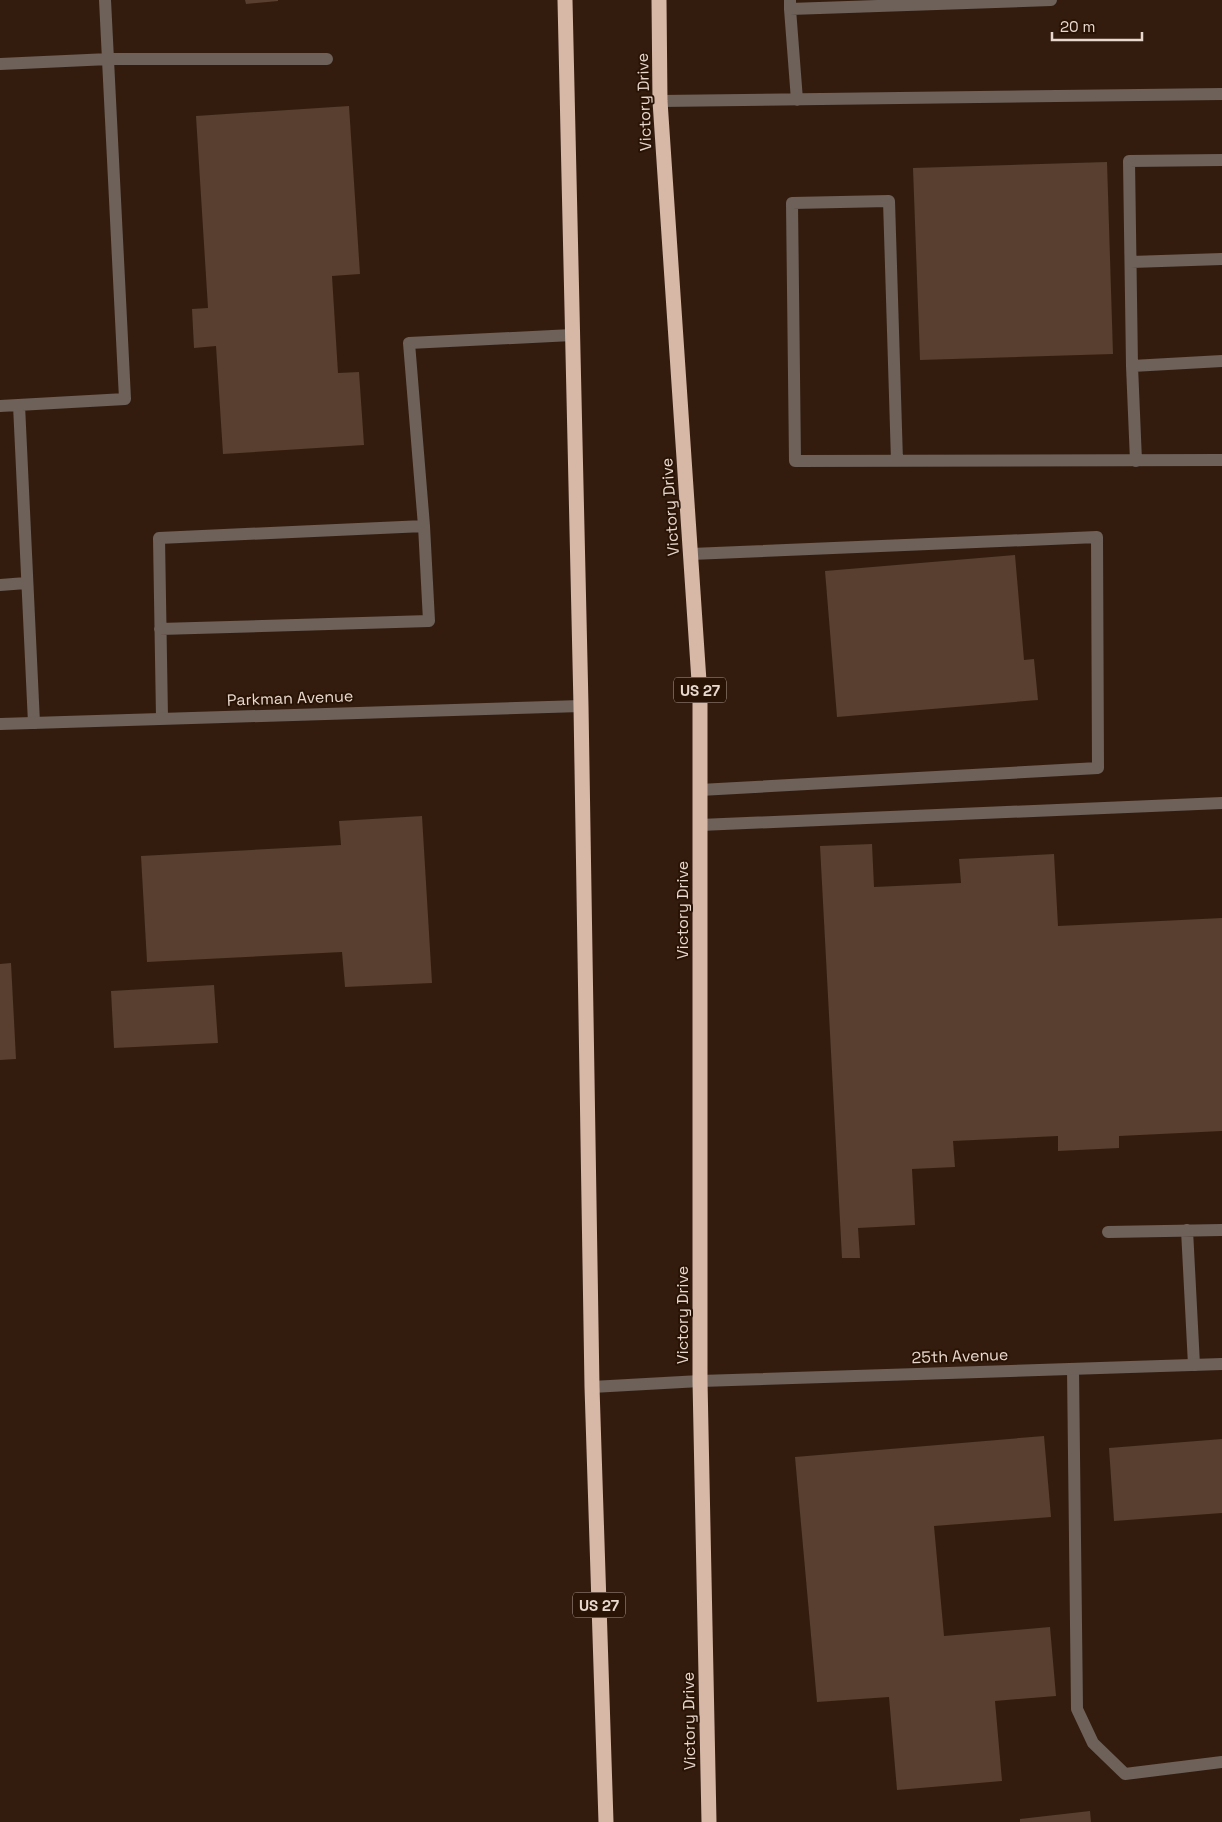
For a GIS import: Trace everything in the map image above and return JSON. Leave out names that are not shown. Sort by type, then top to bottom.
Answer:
[{"type":"highway","name":"US 27","points":[[565,0],[581,706],[592,1387],[606,1822]]},
{"type":"highway","name":"Victory Drive","points":[[659,0],[660,101],[700,696],[700,1381],[709,1822]]},
{"type":"street","points":[[0,406],[125,399],[105,0]]},
{"type":"street","points":[[797,100],[790,5],[1051,0]]},
{"type":"street","points":[[0,64],[109,59],[327,59]]},
{"type":"street","points":[[660,101],[1222,94]]},
{"type":"street","points":[[1136,460],[1132,366],[1129,161],[1222,160]]},
{"type":"street","points":[[896,461],[889,201],[792,203],[795,461],[896,461],[1222,460]]},
{"type":"street","points":[[1131,262],[1222,259]]},
{"type":"street","points":[[160,629],[429,621],[424,526],[409,343],[572,335]]},
{"type":"street","points":[[1132,366],[1222,361]]},
{"type":"street","points":[[19,405],[34,723]]},
{"type":"street","points":[[162,718],[159,538],[424,526]]},
{"type":"street","points":[[690,554],[1097,536],[1098,768],[700,790]]},
{"type":"street","points":[[0,585],[26,583]]},
{"type":"street","name":"Parkman Avenue","points":[[0,724],[581,706]]},
{"type":"street","points":[[700,825],[1222,803]]},
{"type":"street","points":[[1187,1230],[1194,1365]]},
{"type":"street","points":[[1108,1232],[1222,1230]]},
{"type":"street","name":"25th Avenue","points":[[592,1387],[700,1381],[1222,1364]]},
{"type":"street","points":[[1073,1369],[1077,1709],[1094,1743],[1125,1774],[1222,1762]]},
{"type":"building","points":[[245,0],[278,0],[278,1],[246,4]]},
{"type":"building","points":[[349,106],[360,274],[332,276],[338,373],[359,372],[364,445],[223,454],[216,346],[194,348],[192,309],[208,308],[196,116]]},
{"type":"building","points":[[1107,162],[1113,354],[920,360],[913,168]]},
{"type":"building","points":[[1015,555],[1024,660],[1034,659],[1038,700],[837,717],[825,571]]},
{"type":"building","points":[[422,816],[432,983],[345,987],[342,952],[147,962],[141,856],[341,845],[339,821]]},
{"type":"building","points":[[872,844],[874,887],[961,883],[959,859],[1054,854],[1058,926],[1222,918],[1222,1131],[1119,1136],[1119,1148],[1058,1151],[1058,1136],[953,1141],[955,1167],[912,1169],[915,1225],[858,1228],[860,1258],[842,1258],[820,846]]},
{"type":"building","points":[[11,963],[16,1059],[0,1060],[0,964]]},
{"type":"building","points":[[214,985],[218,1043],[114,1048],[111,991]]},
{"type":"building","points":[[1044,1436],[1051,1517],[934,1526],[944,1636],[1050,1627],[1056,1696],[995,1701],[1002,1781],[897,1790],[889,1697],[817,1702],[795,1457]]},
{"type":"building","points":[[1222,1439],[1222,1513],[1114,1521],[1109,1448]]},
{"type":"building","points":[[1090,1811],[1091,1822],[1020,1822],[1020,1819]]}]
